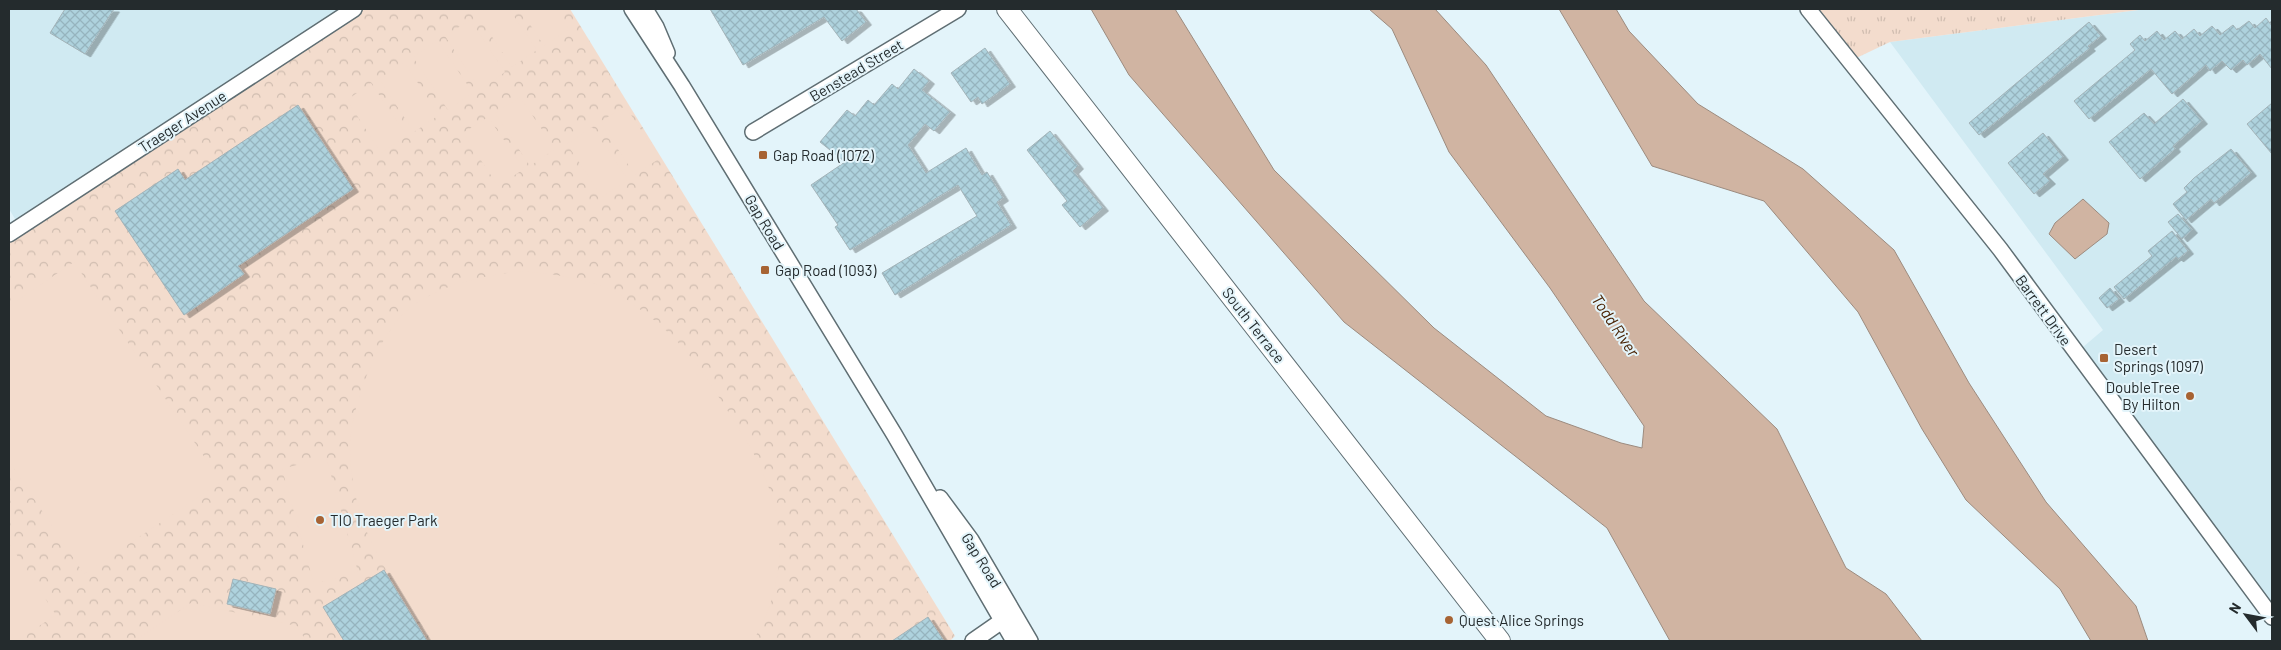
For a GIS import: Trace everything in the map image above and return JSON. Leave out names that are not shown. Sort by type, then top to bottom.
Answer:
[{"type":"street","name":"Traeger Avenue","points":[[9,234],[354,9]]},
{"type":"street","name":"Gap Road","points":[[632,9],[682,86],[1008,617],[1017,638]]},
{"type":"street","name":"Gap Road","points":[[644,9],[656,27],[682,86]]},
{"type":"street","name":"Benstead Street","points":[[753,132],[958,9]]},
{"type":"street","name":"South Terrace","points":[[1006,9],[1500,641]]},
{"type":"street","name":"Barrett Drive","points":[[1808,9],[2000,249],[2272,617]]},
{"type":"street","points":[[973,641],[1008,617]]},
{"type":"shaded area","points":[[9,9],[354,9],[20,227],[9,209]]},
{"type":"shaded area","points":[[2146,9],[2272,9],[2272,617],[2076,353],[2103,330],[1890,42]]},
{"type":"green space","points":[[354,9],[570,9],[955,636],[950,641],[9,641],[9,234]]},
{"type":"green space","points":[[485,9],[509,9],[537,50],[512,67],[477,14]]},
{"type":"green space","points":[[520,9],[556,9],[569,29],[544,46]]},
{"type":"green space","points":[[1808,9],[2146,9],[1890,42],[1850,61]]},
{"type":"green space","points":[[470,20],[505,72],[480,90],[445,36]]},
{"type":"green space","points":[[437,40],[473,93],[448,110],[413,57]]},
{"type":"green space","points":[[404,62],[439,115],[414,132],[379,79]]},
{"type":"green space","points":[[371,83],[407,136],[381,153],[347,100]]},
{"type":"green space","points":[[520,97],[555,149],[530,166],[495,113]]},
{"type":"green space","points":[[625,106],[660,158],[635,175],[600,122]]},
{"type":"green space","points":[[488,117],[524,169],[498,186],[463,133]]},
{"type":"green space","points":[[592,127],[628,180],[602,197],[567,144]]},
{"type":"green space","points":[[74,262],[221,482],[84,574],[9,461],[9,306]]},
{"type":"green space","name":"TIO Traeger Park","points":[[520,271],[578,279],[601,286],[612,290],[648,315],[672,336],[692,359],[738,428],[756,457],[765,478],[777,519],[779,540],[779,561],[771,602],[753,641],[432,641],[394,582],[376,551],[362,519],[355,494],[351,467],[351,432],[361,391],[369,369],[390,330],[402,315],[415,304],[452,286],[479,278]]},
{"type":"green space","name":"TIO Traeger Park","points":[[326,457],[358,572],[314,584],[282,469]]},
{"type":"green space","points":[[9,543],[56,615],[16,641],[9,641]]},
{"type":"green space","points":[[191,603],[297,626],[306,641],[134,641]]},
{"type":"water","name":"Todd River","points":[[1091,9],[1175,9],[1274,170],[1434,328],[1546,416],[1621,443],[1642,448],[1644,426],[1550,288],[1449,152],[1392,29],[1369,9],[1435,9],[1486,65],[1644,301],[1777,429],[1846,568],[1886,594],[1922,641],[1670,641],[1607,528],[1344,322],[1129,75]]},
{"type":"water","points":[[1559,9],[1616,9],[1629,31],[1698,104],[1803,169],[1894,250],[1969,383],[2046,502],[2136,606],[2148,641],[2091,641],[2060,589],[1966,500],[1922,429],[1858,312],[1764,201],[1652,166]]},
{"type":"water","points":[[2083,199],[2109,223],[2107,234],[2075,259],[2049,234],[2055,223]]},
{"type":"building","points":[[65,9],[114,9],[85,54],[50,33]]},
{"type":"building","points":[[710,9],[856,9],[866,22],[842,41],[824,17],[743,65]]},
{"type":"building","points":[[2266,18],[2272,26],[2272,69],[2260,54],[2247,65],[2243,60],[2231,70],[2222,61],[2210,71],[2206,65],[2172,94],[2151,69],[2089,119],[2074,101],[2135,50],[2130,44],[2140,35],[2145,41],[2157,31],[2164,40],[2175,31],[2182,39],[2194,29],[2200,36],[2212,26],[2220,35],[2233,25],[2237,30],[2249,21],[2255,28]]},
{"type":"building","points":[[2089,22],[2101,36],[2088,46],[2090,48],[1979,135],[1969,123]]},
{"type":"building","points":[[985,48],[1010,84],[982,104],[978,97],[971,102],[951,73]]},
{"type":"building","points":[[914,69],[929,81],[922,90],[950,112],[934,131],[925,124],[908,145],[926,173],[966,148],[982,175],[987,172],[1003,198],[997,202],[1011,225],[895,295],[882,273],[977,216],[958,185],[850,250],[835,227],[838,225],[811,185],[845,162],[820,142],[847,110],[855,116],[868,100],[874,105],[892,84],[898,89]]},
{"type":"building","points":[[2183,99],[2202,121],[2173,146],[2175,149],[2140,179],[2109,142],[2144,113],[2154,124]]},
{"type":"building","points":[[2272,103],[2272,154],[2247,124]]},
{"type":"building","points":[[298,105],[353,189],[238,266],[244,274],[184,315],[115,211],[178,169],[185,180]]},
{"type":"building","points":[[1050,131],[1078,166],[1073,171],[1103,208],[1080,227],[1062,205],[1067,201],[1027,150]]},
{"type":"building","points":[[2043,133],[2063,157],[2043,174],[2050,181],[2034,194],[2008,163]]},
{"type":"building","points":[[2231,149],[2251,173],[2214,203],[2211,199],[2186,220],[2173,204],[2187,192],[2184,188],[2194,178]]},
{"type":"building","points":[[2178,214],[2192,230],[2182,239],[2168,222]]},
{"type":"building","points":[[2172,231],[2188,251],[2178,259],[2176,257],[2124,299],[2114,287],[2152,256],[2148,251]]},
{"type":"building","points":[[2110,288],[2119,299],[2107,308],[2099,298]]},
{"type":"building","points":[[384,570],[427,641],[344,641],[323,607]]},
{"type":"building","points":[[233,579],[276,589],[270,614],[227,604]]},
{"type":"building","points":[[928,617],[944,641],[892,641]]},
{"type":"place","name":"Gap Road (1072)","points":[[763,155]]},
{"type":"place","name":"Gap Road (1093)","points":[[765,270]]},
{"type":"place","name":"Desert Springs (1097)","points":[[2104,358]]},
{"type":"place","name":"DoubleTree By Hilton","points":[[2190,396]]},
{"type":"place","name":"TIO Traeger Park","points":[[320,520]]},
{"type":"place","name":"Quest Alice Springs","points":[[1449,620]]}]
